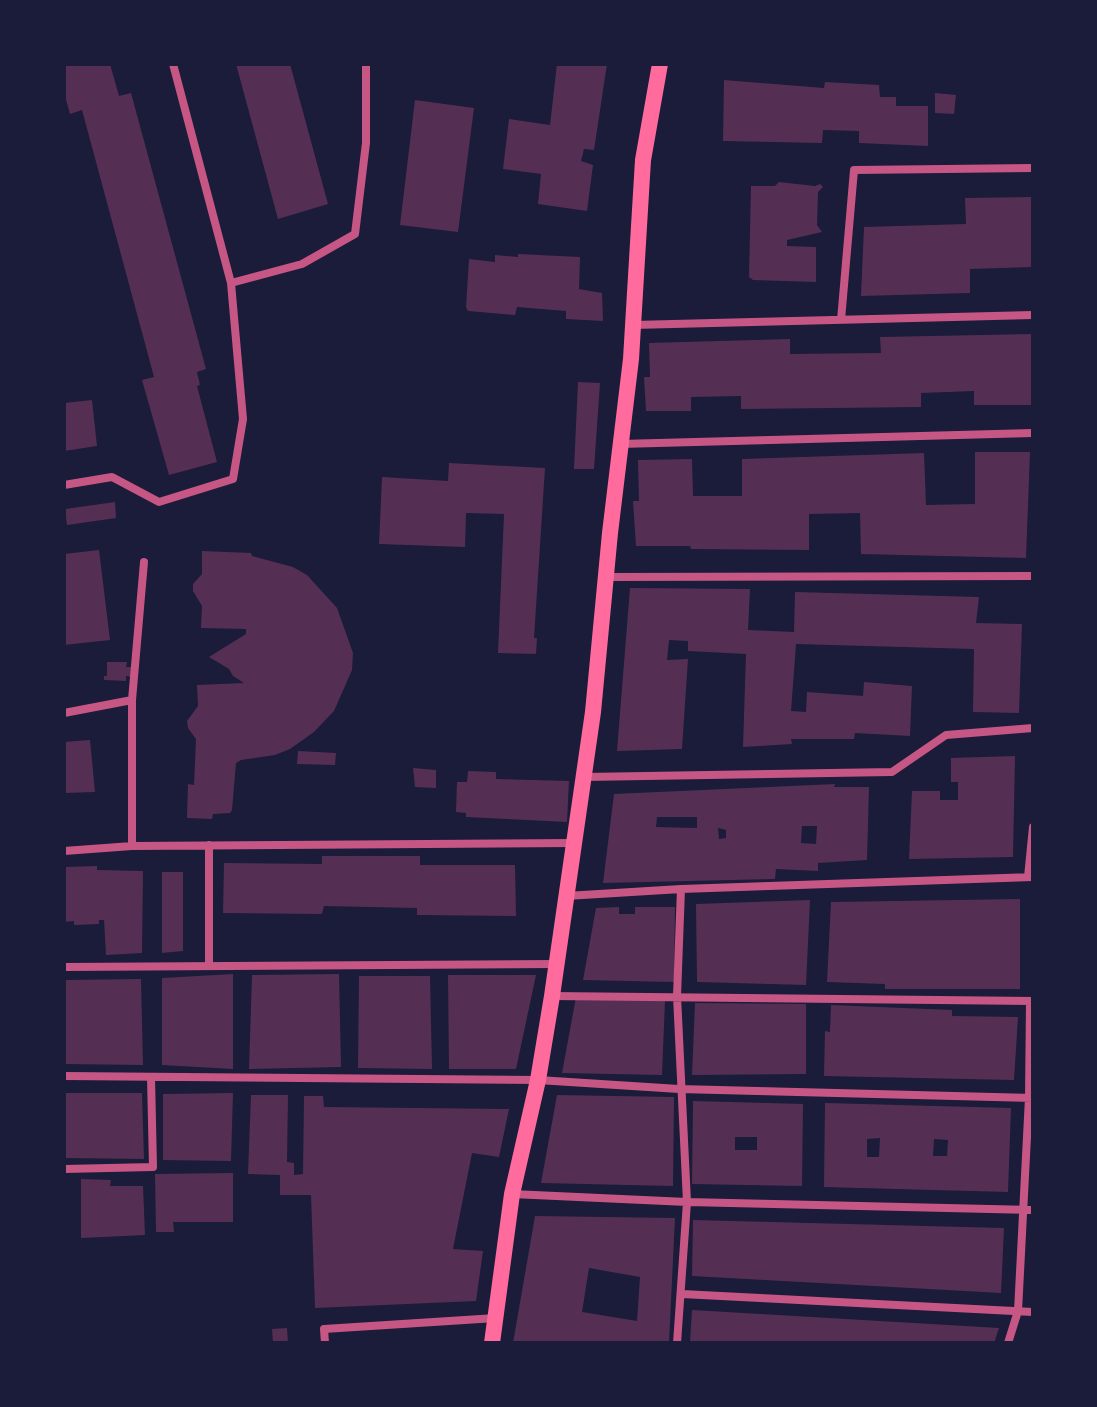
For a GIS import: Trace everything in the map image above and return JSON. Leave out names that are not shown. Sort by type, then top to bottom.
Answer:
[{"type":"main road","points":[[492,1343],[512,1194],[538,1080],[552,996],[593,712],[633,325],[643,160],[660,64]]},
{"type":"street","points":[[64,485],[112,477],[159,502],[233,479],[243,419],[231,283],[173,64]]},
{"type":"street","points":[[231,283],[302,264],[355,234],[366,143],[366,64]]},
{"type":"street","points":[[841,320],[854,170],[1033,168]]},
{"type":"street","points":[[633,325],[1033,315]]},
{"type":"street","points":[[620,444],[1033,433]]},
{"type":"street","points":[[132,846],[132,700],[144,562]]},
{"type":"street","points":[[606,578],[1033,576]]},
{"type":"street","points":[[64,713],[132,700]]},
{"type":"street","points":[[583,777],[892,772],[946,735],[1033,728]]},
{"type":"street","points":[[565,896],[1030,877],[1033,827]]},
{"type":"street","points":[[64,851],[132,846],[573,843]]},
{"type":"street","points":[[209,845],[209,966]]},
{"type":"street","points":[[677,1343],[687,1202],[679,1089],[677,996],[681,889]]},
{"type":"street","points":[[64,967],[556,964]]},
{"type":"street","points":[[552,996],[1032,1001],[1031,1098],[1021,1210],[1018,1311],[1008,1343]]},
{"type":"street","points":[[64,1076],[538,1080],[679,1089],[1031,1098]]},
{"type":"street","points":[[64,1169],[153,1167],[151,1077]]},
{"type":"street","points":[[512,1194],[687,1202],[1033,1210]]},
{"type":"street","points":[[682,1294],[1033,1312]]},
{"type":"street","points":[[325,1343],[324,1329],[496,1318]]},
{"type":"building","points":[[64,64],[110,64],[119,96],[131,93],[206,369],[197,372],[200,385],[197,386],[217,462],[169,475],[142,380],[154,377],[82,110],[70,114],[64,92]]},
{"type":"building","points":[[236,64],[290,64],[328,204],[278,219]]},
{"type":"building","points":[[557,64],[607,64],[594,150],[584,149],[581,161],[593,165],[587,211],[538,204],[541,174],[503,169],[509,119],[550,125]]},
{"type":"building","points":[[724,80],[824,88],[825,82],[879,85],[880,97],[896,97],[896,106],[928,106],[928,146],[859,143],[859,131],[823,130],[822,143],[723,141]]},
{"type":"building","points":[[935,93],[956,95],[954,114],[935,113]]},
{"type":"building","points":[[415,100],[474,108],[458,232],[400,225]]},
{"type":"building","points":[[779,182],[820,184],[823,187],[818,192],[817,225],[822,232],[787,240],[787,246],[816,247],[816,282],[753,280],[749,277],[751,186],[775,186]]},
{"type":"building","points":[[1033,197],[1033,267],[970,269],[970,293],[861,296],[864,227],[966,224],[965,198]]},
{"type":"building","points":[[518,254],[580,257],[579,289],[602,293],[603,321],[566,319],[566,311],[517,307],[515,315],[468,311],[469,259],[495,262],[495,255],[518,257]]},
{"type":"building","points":[[1033,334],[1032,405],[974,405],[974,391],[921,393],[921,407],[741,409],[741,396],[691,397],[691,411],[646,411],[644,377],[650,377],[649,343],[790,339],[790,354],[881,353],[880,337]]},
{"type":"building","points":[[578,382],[600,383],[594,469],[574,469]]},
{"type":"building","points":[[92,400],[97,446],[64,451],[64,403]]},
{"type":"building","points":[[975,452],[1030,452],[1026,558],[861,554],[860,513],[809,514],[809,550],[636,546],[633,501],[639,501],[638,460],[692,459],[693,496],[742,496],[742,459],[924,453],[926,505],[975,504]]},
{"type":"building","points":[[449,463],[545,468],[534,638],[537,638],[536,654],[498,653],[504,514],[466,513],[465,547],[379,544],[382,477],[448,481]]},
{"type":"building","points":[[115,502],[116,518],[67,525],[65,509]]},
{"type":"building","points":[[99,550],[110,640],[64,645],[64,554]]},
{"type":"building","points":[[202,551],[251,553],[252,556],[293,567],[307,575],[337,608],[353,653],[352,670],[334,711],[314,732],[290,749],[236,763],[232,810],[230,813],[213,814],[212,819],[187,818],[188,784],[194,785],[196,739],[187,721],[198,706],[197,685],[244,683],[209,657],[246,634],[246,629],[201,628],[202,606],[193,591],[193,584],[202,574]]},
{"type":"building","points":[[630,588],[750,589],[748,630],[794,632],[795,592],[979,597],[976,623],[1022,624],[1019,713],[973,712],[974,649],[796,644],[791,711],[806,712],[807,692],[863,696],[864,682],[912,686],[910,736],[855,733],[854,739],[791,739],[792,744],[743,747],[746,654],[688,651],[688,641],[669,640],[667,660],[688,659],[682,749],[617,751]]},
{"type":"building","points":[[107,662],[127,662],[126,667],[132,667],[132,677],[126,676],[126,681],[104,680]]},
{"type":"building","points":[[90,740],[95,792],[64,793],[64,742]]},
{"type":"building","points":[[298,751],[336,753],[335,765],[297,764]]},
{"type":"building","points":[[1015,756],[1013,857],[909,859],[912,791],[940,791],[940,800],[958,800],[958,782],[951,782],[951,758]]},
{"type":"building","points":[[413,768],[436,770],[436,788],[415,787]]},
{"type":"building","points":[[468,771],[496,772],[496,779],[569,781],[567,822],[466,817],[466,813],[456,812],[457,782],[467,782]]},
{"type":"building","points":[[835,784],[834,787],[869,787],[867,860],[818,863],[818,871],[776,869],[775,879],[603,883],[614,794]],"holes":[[[657,817],[697,817],[697,828],[656,827]],[[802,826],[817,826],[816,844],[801,843]],[[718,828],[726,830],[726,838],[719,839]]]},
{"type":"building","points":[[322,856],[420,856],[420,865],[515,865],[516,916],[417,915],[417,908],[324,906],[322,914],[223,913],[224,863],[322,864]]},
{"type":"building","points":[[97,866],[97,870],[143,871],[142,953],[106,955],[104,920],[99,920],[99,924],[74,925],[74,921],[64,922],[64,867]]},
{"type":"building","points":[[162,872],[183,872],[183,951],[162,953]]},
{"type":"building","points":[[1020,899],[1020,989],[885,989],[885,984],[827,982],[831,902]]},
{"type":"building","points":[[810,900],[806,985],[697,982],[696,904]]},
{"type":"building","points":[[619,907],[619,914],[635,914],[635,907],[675,907],[674,982],[583,980],[596,908]]},
{"type":"building","points":[[233,974],[233,1069],[162,1065],[162,978]]},
{"type":"building","points":[[339,974],[341,1067],[249,1069],[252,975]]},
{"type":"building","points":[[448,975],[536,975],[516,1069],[449,1069]]},
{"type":"building","points":[[359,976],[430,976],[432,1069],[358,1068]]},
{"type":"building","points":[[141,979],[143,1065],[64,1064],[64,980]]},
{"type":"building","points":[[576,997],[665,1001],[662,1075],[562,1073]]},
{"type":"building","points":[[695,1003],[806,1004],[806,1074],[692,1075]]},
{"type":"building","points":[[831,1005],[952,1010],[952,1016],[1018,1017],[1014,1080],[824,1076],[825,1031],[830,1032]]},
{"type":"building","points":[[64,1093],[142,1093],[144,1159],[64,1158]]},
{"type":"building","points":[[233,1093],[231,1161],[163,1160],[163,1094]]},
{"type":"building","points":[[251,1095],[288,1095],[287,1162],[294,1163],[294,1175],[303,1174],[304,1096],[323,1096],[324,1107],[509,1109],[499,1157],[472,1153],[453,1249],[483,1251],[476,1301],[315,1308],[311,1195],[280,1195],[280,1175],[248,1174]]},
{"type":"building","points":[[557,1095],[674,1097],[673,1186],[541,1183]]},
{"type":"building","points":[[693,1101],[803,1104],[802,1186],[692,1184]],"holes":[[[735,1137],[757,1137],[757,1150],[735,1150]]]},
{"type":"building","points":[[825,1103],[1011,1108],[1008,1192],[824,1187]],"holes":[[[880,1138],[879,1157],[867,1157],[867,1139]],[[934,1139],[948,1140],[947,1156],[933,1156]]]},
{"type":"building","points":[[233,1173],[233,1222],[173,1222],[174,1232],[156,1232],[155,1174]]},
{"type":"building","points":[[81,1179],[111,1180],[110,1186],[143,1186],[145,1235],[81,1238]]},
{"type":"building","points":[[535,1216],[675,1218],[669,1343],[513,1343]],"holes":[[[589,1268],[640,1277],[637,1321],[582,1312]]]},
{"type":"building","points":[[693,1220],[1004,1228],[1001,1293],[692,1276]]},
{"type":"building","points":[[692,1310],[999,1328],[994,1343],[690,1343]]},
{"type":"building","points":[[287,1328],[288,1343],[273,1343],[272,1329]]}]
